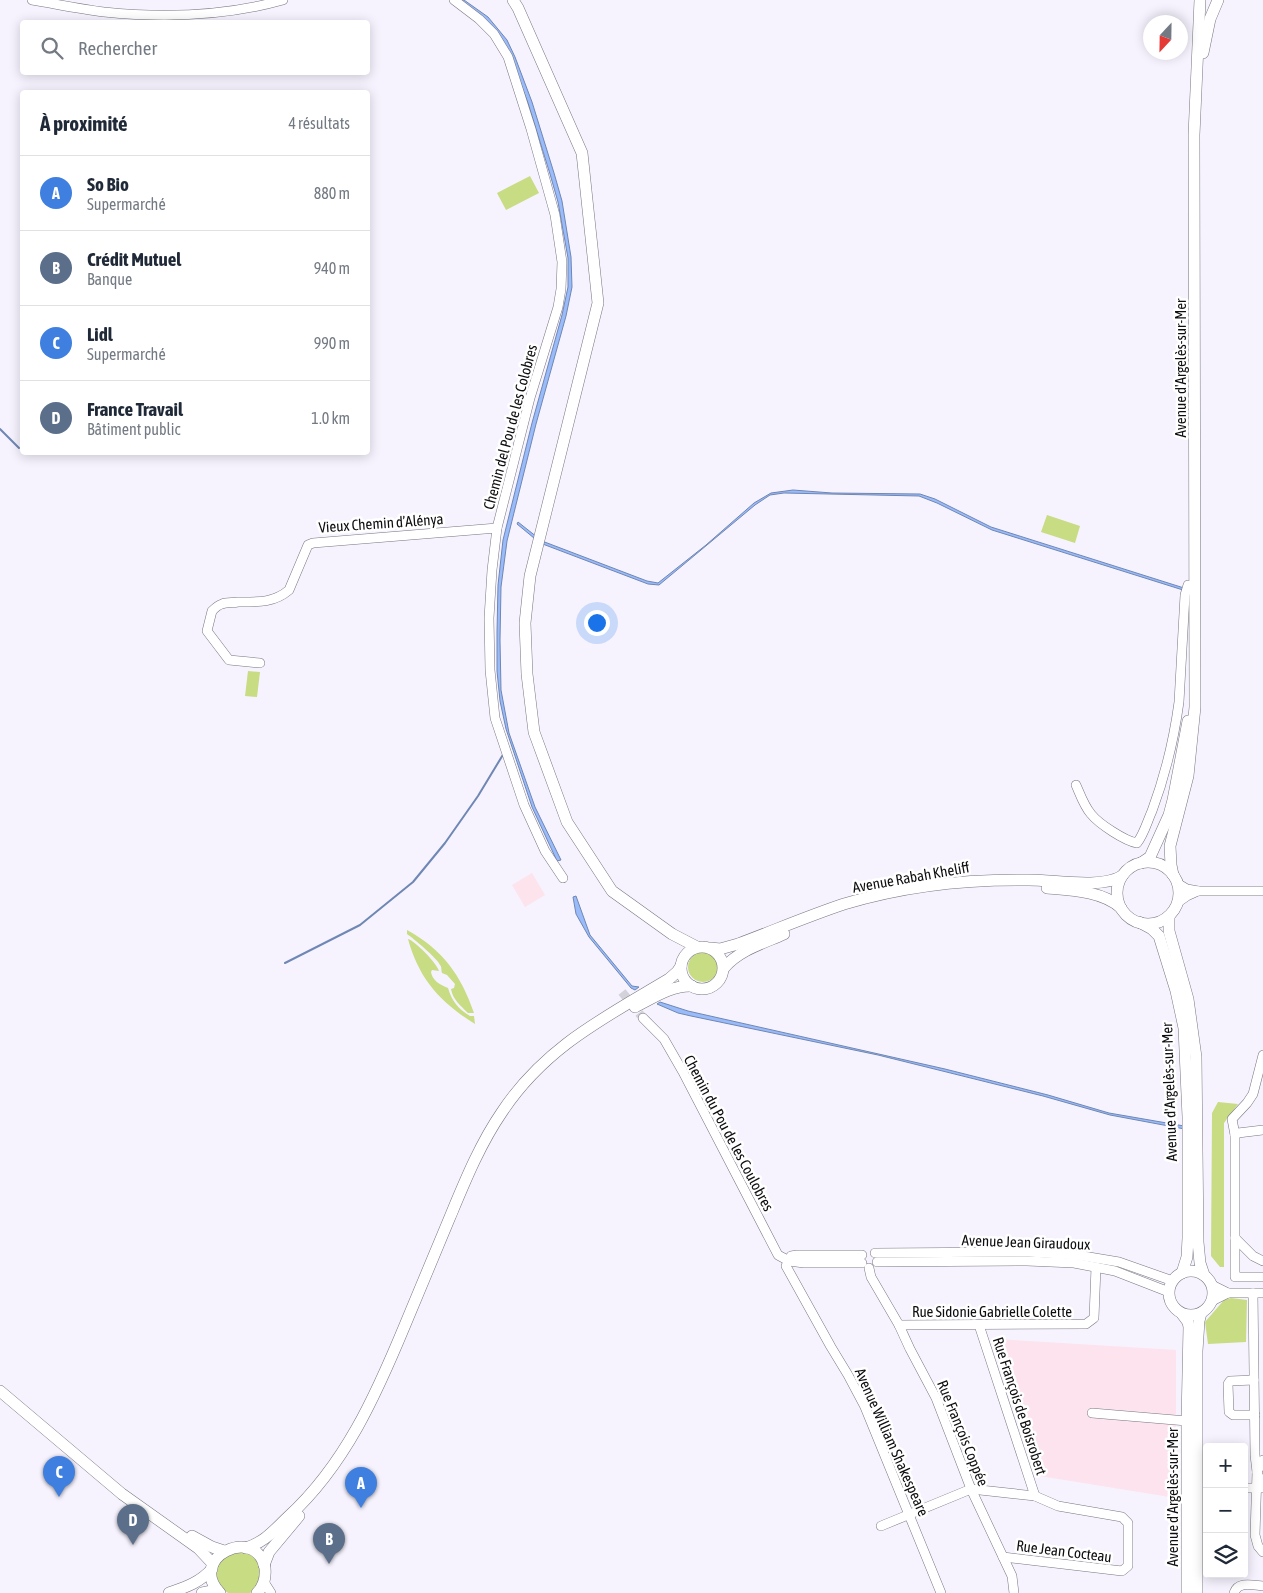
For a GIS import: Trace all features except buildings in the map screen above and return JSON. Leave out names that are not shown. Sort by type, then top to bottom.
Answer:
[{"type":"main road","points":[[264,1565],[269,1552],[320,1494],[334,1475],[354,1447],[374,1412],[392,1377],[475,1174],[492,1140],[525,1092],[567,1051],[596,1031],[655,997],[684,986],[710,988],[720,980],[724,968],[720,957],[711,948],[698,947],[672,934],[612,891],[567,822],[534,732],[527,674],[525,623],[530,576],[598,303],[582,152],[513,0]]},
{"type":"main road","name":"Avenue d'Argelès-sur-Mer","points":[[1175,879],[1171,865],[1170,846],[1184,794],[1192,747],[1196,707],[1194,135],[1200,0]]},
{"type":"main road","name":"Avenue d'Argelès-sur-Mer","points":[[1198,76],[1210,19],[1218,0]]},
{"type":"main road","name":"Avenue d'Argelès-sur-Mer","points":[[1141,863],[1150,857],[1169,816],[1174,800],[1188,722],[1195,660]]},
{"type":"main road","points":[[1141,863],[1159,864],[1167,869],[1175,879],[1179,897],[1177,904],[1169,916],[1155,923],[1139,922],[1132,919],[1121,908],[1117,895],[1122,876],[1141,863]]},
{"type":"main road","name":"Avenue Rabah Kheliff","points":[[711,948],[720,949],[738,944],[846,904],[940,884],[985,880],[1095,883],[1115,880],[1122,876]]},
{"type":"main road","name":"Avenue Rabah Kheliff","points":[[724,968],[745,951],[803,926],[846,911],[890,900],[931,893],[985,888],[1055,888],[1093,895],[1115,902],[1121,908]]},
{"type":"main road","name":"Avenue d'Argelès-sur-Mer","points":[[1169,916],[1169,931],[1188,999],[1196,1057],[1198,1242],[1200,1263],[1204,1275]]},
{"type":"main road","name":"Avenue d'Argelès-sur-Mer","points":[[1139,922],[1152,929],[1159,936],[1176,991],[1184,1028],[1188,1117],[1188,1238],[1187,1257],[1177,1277]]},
{"type":"main road","points":[[672,934],[683,945],[684,977],[692,986]]},
{"type":"main road","points":[[246,1548],[259,1543],[268,1536],[301,1505],[348,1444],[368,1411],[470,1170],[486,1136],[519,1088],[560,1047],[591,1025],[669,979],[676,972],[688,952],[698,947]]},
{"type":"main road","points":[[1193,1271],[1204,1275],[1212,1286],[1214,1296],[1206,1310],[1188,1316],[1176,1310],[1172,1304],[1169,1292],[1177,1277],[1193,1271]]},
{"type":"main road","name":"Avenue d'Argelès-sur-Mer","points":[[1197,1593],[1197,1351],[1201,1313]]},
{"type":"main road","name":"Avenue d'Argelès-sur-Mer","points":[[1182,1314],[1189,1327],[1187,1593]]},
{"type":"main road","points":[[0,1392],[122,1494],[198,1548],[212,1567],[211,1576],[218,1592],[202,1593]]},
{"type":"main road","points":[[77,1455],[105,1473],[180,1529],[208,1546],[224,1551]]},
{"type":"main road","points":[[168,1593],[186,1587],[203,1578],[217,1557],[224,1551],[238,1547],[254,1551],[264,1565],[266,1574],[264,1582],[257,1593]]},
{"type":"street","points":[[32,0],[104,12],[163,15],[255,7],[283,0]]},
{"type":"street","name":"Chemin del Pou de les Colobres","points":[[454,0],[479,19],[494,34],[508,57],[555,215],[562,262],[562,289],[558,307],[530,398],[497,528],[489,618],[490,670],[495,718],[524,805],[545,852],[563,878]]},
{"type":"street","name":"Vieux Chemin d’Alénya","points":[[260,663],[229,660],[207,631],[212,610],[221,604],[263,602],[285,594],[289,590],[308,545],[322,542],[497,528]]},
{"type":"street","points":[[1076,785],[1091,814],[1116,834],[1129,842],[1137,843],[1142,837],[1160,788],[1177,716],[1185,595],[1188,584]]},
{"type":"street","points":[[1175,879],[1187,889],[1198,891],[1263,891]]},
{"type":"street","points":[[1177,904],[1187,896],[1198,891]]},
{"type":"street","name":"Chemin du Pou de les Coulobres","points":[[642,1018],[664,1039],[778,1255],[789,1261]]},
{"type":"street","points":[[1263,1058],[1253,1094],[1232,1119],[1235,1135],[1235,1277],[1263,1277]]},
{"type":"street","points":[[1235,1135],[1238,1132],[1263,1130]]},
{"type":"street","points":[[1235,1238],[1253,1256],[1263,1261]]},
{"type":"street","name":"Avenue Jean Giraudoux","points":[[1169,1292],[1115,1271],[1074,1263],[869,1260],[797,1255],[791,1256],[789,1261],[804,1263],[869,1260],[1028,1252],[1077,1255],[1119,1262],[1177,1277]]},
{"type":"street","name":"Rue François Coppée","points":[[869,1260],[871,1277],[936,1398],[971,1489],[1012,1576],[1014,1593]]},
{"type":"street","name":"Avenue William Shakespeare","points":[[789,1261],[786,1266],[795,1276],[831,1347],[865,1407],[941,1593]]},
{"type":"street","points":[[795,1276],[804,1263]]},
{"type":"street","name":"Rue Sidonie Gabrielle Colette","points":[[898,1325],[1086,1324],[1094,1318],[1096,1267]]},
{"type":"street","points":[[1212,1286],[1228,1293],[1263,1293]]},
{"type":"street","points":[[1212,1301],[1228,1293]]},
{"type":"street","points":[[1253,1293],[1255,1415],[1259,1458],[1257,1472],[1261,1488],[1255,1541],[1263,1552]]},
{"type":"street","name":"Rue François de Boisrobert","points":[[979,1324],[1035,1496]]},
{"type":"street","points":[[1254,1380],[1230,1381],[1228,1384],[1229,1412],[1233,1415],[1255,1415]]},
{"type":"street","points":[[1092,1413],[1187,1421]]},
{"type":"street","points":[[1248,1488],[1261,1488]]},
{"type":"street","points":[[881,1526],[971,1489],[1035,1496]]},
{"type":"street","name":"Rue Jean Cocteau","points":[[1003,1558],[1122,1571],[1128,1566],[1128,1523],[1122,1517],[1058,1506],[1035,1496]]},
{"type":"street","points":[[264,1582],[271,1593]]},
{"type":"street","points":[[1234,1593],[1240,1585],[1263,1586]]},
{"type":"shaded area","points":[[532,873],[545,895],[525,907],[512,885]]},
{"type":"shaded area","points":[[996,1339],[1176,1350],[1176,1498],[1040,1476]]},
{"type":"green space","points":[[530,176],[539,193],[506,210],[497,193]]},
{"type":"green space","points":[[1047,515],[1080,526],[1075,543],[1041,532]]},
{"type":"green space","points":[[248,671],[260,672],[257,697],[245,696]]},
{"type":"green space","points":[[407,930],[441,955],[457,975],[474,1013],[468,1013],[458,1002],[451,989],[454,988],[455,984],[447,975],[442,973],[441,966],[435,958],[407,934]]},
{"type":"green space","points":[[408,939],[420,948],[434,963],[439,971],[432,970],[431,972],[435,980],[448,988],[451,997],[462,1010],[470,1016],[474,1016],[475,1024],[451,1007],[432,988],[418,966]]},
{"type":"green space","points":[[703,952],[714,956],[718,967],[714,978],[703,982],[692,978],[688,967],[692,956]]},
{"type":"green space","points":[[1218,1102],[1238,1104],[1224,1123],[1224,1267],[1220,1267],[1211,1256],[1212,1113]]},
{"type":"green space","points":[[1231,1298],[1247,1300],[1246,1342],[1208,1344],[1205,1322],[1224,1300]]},
{"type":"green space","points":[[228,1553],[250,1553],[260,1564],[261,1579],[250,1593],[228,1593],[216,1577],[217,1565]]},
{"type":"water","points":[[458,0],[464,0],[488,17],[507,40],[515,57],[532,102],[562,201],[571,257],[572,287],[566,316],[536,424],[507,541],[501,587],[501,690],[509,733],[535,807],[561,860],[557,861],[532,807],[506,729],[500,701],[497,671],[497,632],[498,585],[503,540],[532,423],[562,315],[568,287],[568,258],[558,202],[528,103],[511,58]]},
{"type":"water","points":[[793,490],[832,493],[920,494],[935,499],[991,527],[1184,588],[1183,590],[992,530],[919,496],[784,493],[770,495],[755,505],[659,585],[648,584],[540,543],[517,524],[518,522],[542,541],[647,581],[658,583],[706,545],[754,503],[771,493]]},
{"type":"water","points":[[576,896],[590,935],[632,986],[639,987],[635,990],[631,988],[589,937],[576,914],[573,897]]},
{"type":"water","points":[[660,1002],[688,1011],[945,1069],[1048,1095],[1109,1113],[1190,1127],[1190,1130],[1110,1115],[1043,1096],[878,1055],[678,1013],[657,1004]]},
{"type":"waterway","points":[[0,429],[19,448]]},
{"type":"waterway","points":[[285,963],[360,925],[413,882],[445,843],[478,796],[504,753]]},
{"type":"tunnel","points":[[622,992],[643,1018]]},
{"type":"place","name":"Lidl","points":[[59,1497]]},
{"type":"place","name":"So Bio","points":[[361,1508]]},
{"type":"place","name":"France Travail","points":[[133,1545]]},
{"type":"place","name":"Crédit Mutuel","points":[[329,1564]]}]
